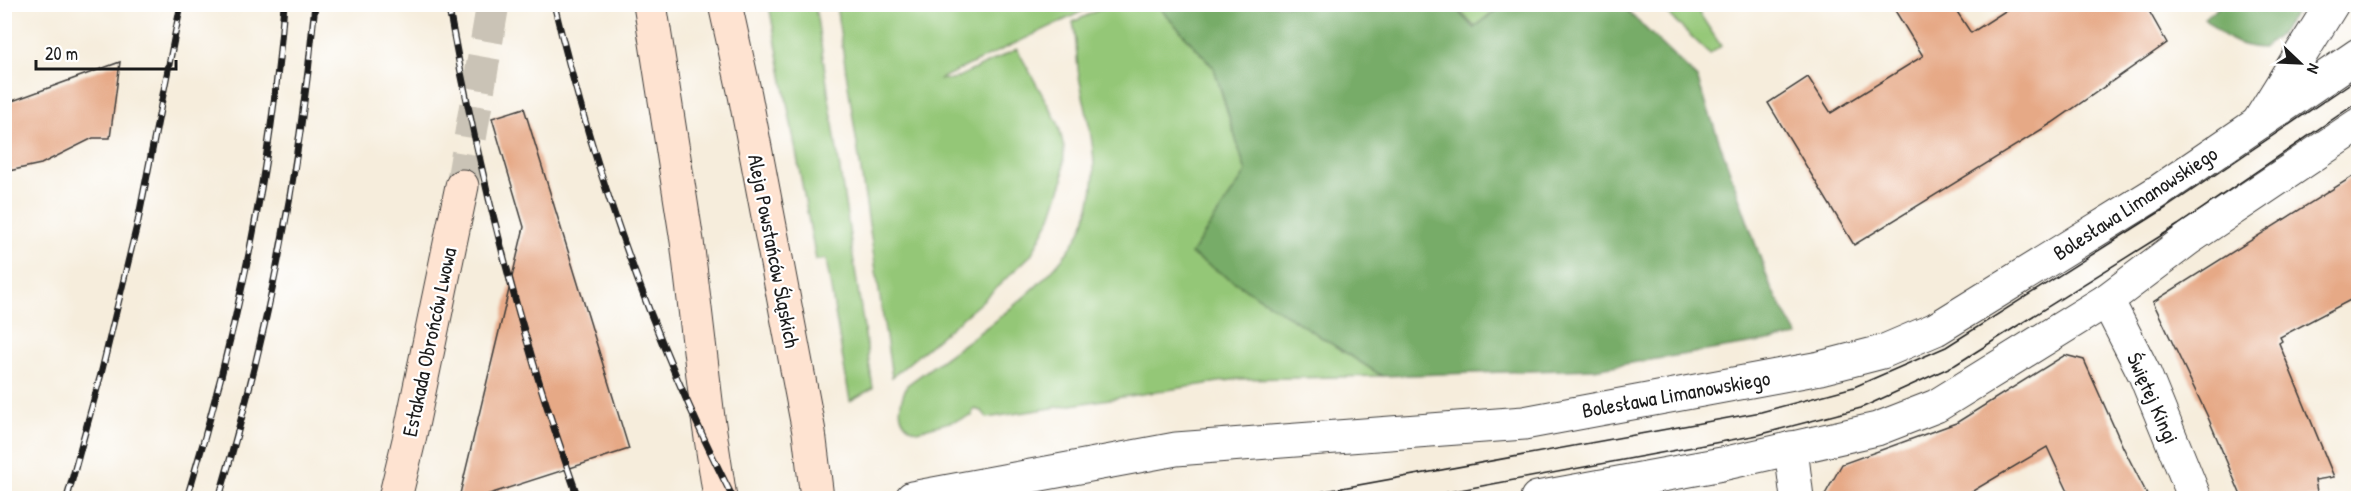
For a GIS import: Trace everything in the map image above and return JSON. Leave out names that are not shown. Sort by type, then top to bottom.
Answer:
[{"type":"main road","points":[[650,4],[687,241],[720,498]]},
{"type":"main road","name":"Aleja Powstańców Śląskich","points":[[725,4],[745,95],[807,420],[817,498]]},
{"type":"main road","name":"Estakada Obrońców Lwowa","points":[[395,498],[462,186]]},
{"type":"street","points":[[2258,123],[2332,4]]},
{"type":"street","name":"Bolesława Limanowskiego","points":[[912,498],[1176,449],[1524,423],[1820,368],[1882,352],[1936,329],[2156,193],[2358,55]]},
{"type":"street","points":[[1536,498],[1722,464],[1877,429],[1936,406],[2107,300],[2188,239],[2358,124]]},
{"type":"street","name":"Świętej Kingi","points":[[2107,300],[2145,375],[2195,498]]},
{"type":"street","points":[[1791,448],[1797,498]]},
{"type":"green space","points":[[769,5],[815,5],[873,388],[850,401],[826,259],[816,260]]},
{"type":"green space","points":[[836,5],[1096,5],[940,79],[952,80],[1017,49],[1058,123],[1064,148],[1063,181],[1051,217],[1031,255],[979,304],[892,377]]},
{"type":"green space","points":[[1109,5],[1157,5],[1214,68],[1246,172],[1191,254],[1382,376],[1238,379],[987,418],[982,411],[973,409],[972,416],[917,431],[905,423],[900,412],[907,385],[1026,295],[1066,253],[1080,232],[1091,197],[1094,163],[1079,76],[1073,22]]},
{"type":"green space","points":[[1157,5],[1452,5],[1474,28],[1503,5],[1621,5],[1697,78],[1771,288],[1798,336],[1594,369],[1382,376],[1191,254],[1246,172],[1214,68]]},
{"type":"green space","points":[[1454,5],[1500,5],[1475,27]]},
{"type":"green space","points":[[1658,5],[1694,5],[1721,46],[1710,54]]},
{"type":"green space","points":[[2219,5],[2302,5],[2278,36],[2263,48],[2245,46],[2231,40],[2204,18]]},
{"type":"building","points":[[1891,4],[1952,4],[1971,33],[2016,4],[2145,4],[2167,43],[2052,123],[1854,245],[1768,103],[1808,77],[1831,113],[1923,56]]},
{"type":"building","points":[[120,62],[110,138],[93,138],[41,164],[4,172],[4,104]]},
{"type":"building","points":[[524,108],[629,449],[477,498],[459,498],[524,227],[492,118]]},
{"type":"building","points":[[2358,173],[2358,296],[2280,337],[2282,341],[2279,343],[2334,477],[2315,480],[2318,498],[2242,498],[2207,415],[2153,302]]},
{"type":"building","points":[[2065,355],[2084,360],[2149,498],[2071,498],[2047,447],[1961,498],[1823,498],[1842,464],[1956,423]]},
{"type":"tunnel","points":[[462,186],[493,4]]},
{"type":"tram line","points":[[1287,498],[1761,412],[1854,387],[1946,347],[2166,208],[2358,78]]},
{"type":"tram line","points":[[1417,498],[1758,435],[1861,408],[1955,365],[2178,225],[2358,102]]},
{"type":"railway","points":[[67,498],[101,374],[138,221],[181,4]]},
{"type":"railway","points":[[187,498],[221,378],[249,254],[271,128],[284,4]]},
{"type":"railway","points":[[219,498],[267,316],[291,192],[309,67],[315,4]]},
{"type":"railway","points":[[448,4],[497,233],[540,384],[578,498]]},
{"type":"railway","points":[[554,4],[588,131],[629,257],[677,379],[733,498]]}]
